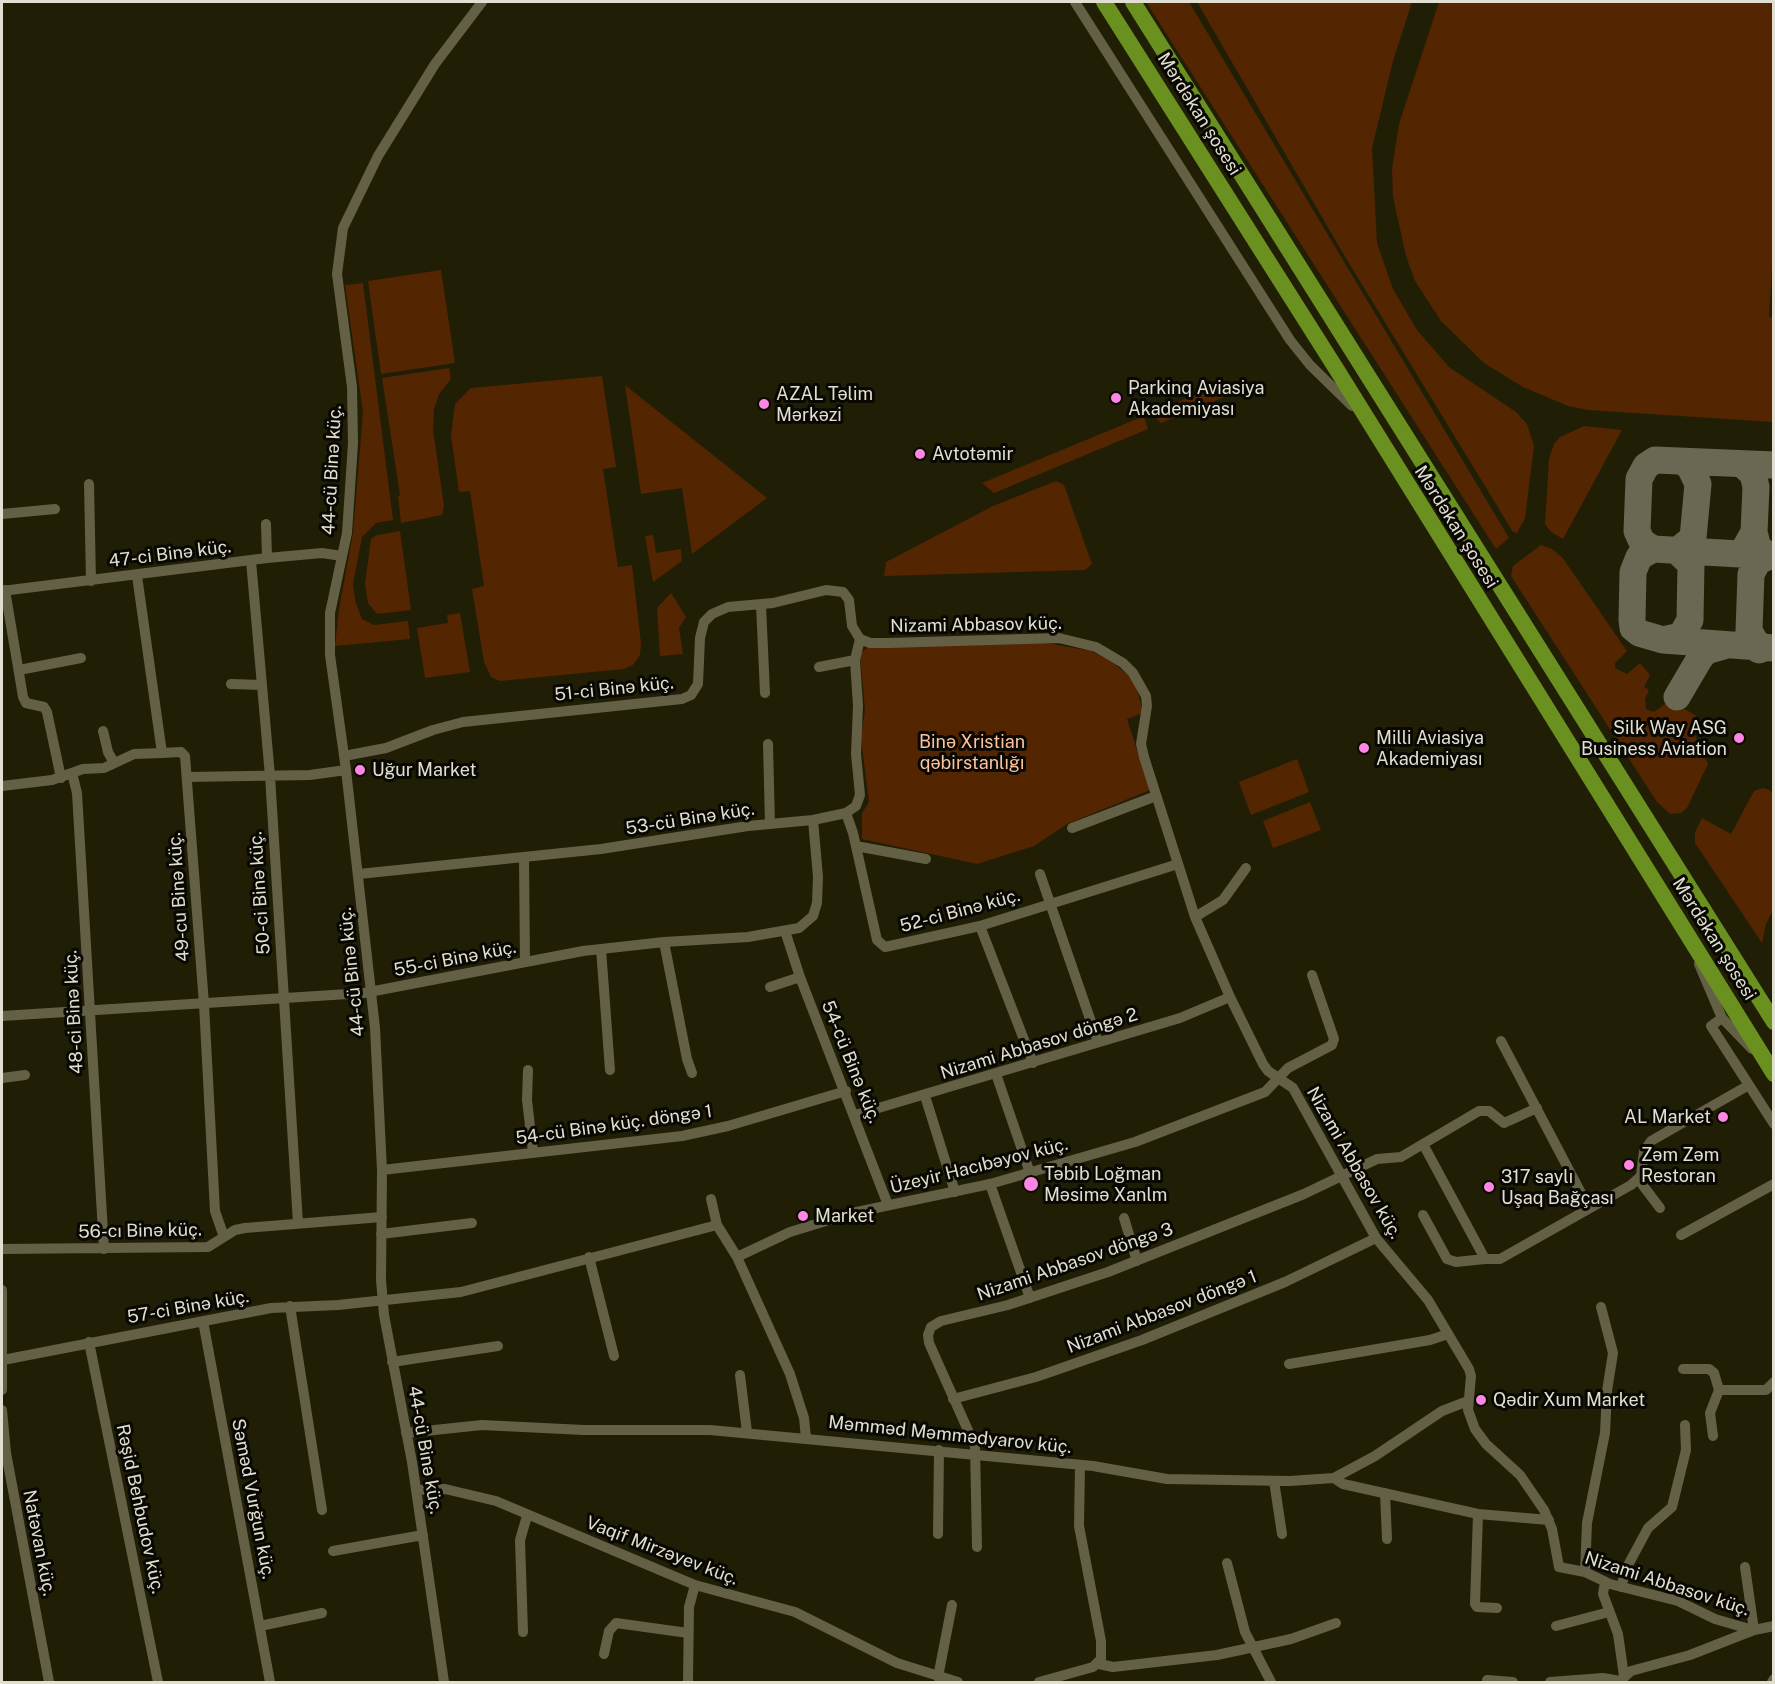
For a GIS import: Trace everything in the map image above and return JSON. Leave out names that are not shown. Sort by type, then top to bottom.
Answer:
[{"type":"highway","name":"Mərdəkan şosesi","points":[[1104,2],[1678,917],[1770,1068]]},
{"type":"highway","name":"Mərdəkan şosesi","points":[[1133,2],[1773,1022]]},
{"type":"street","name":"44-cü Binə küç.","points":[[444,1683],[417,1490],[382,1300],[382,1170],[372,992],[330,655],[329,627],[332,596],[342,555],[351,500],[353,422],[352,387],[337,287],[337,258],[347,216],[378,156],[435,64],[482,2]]},
{"type":"street","points":[[1075,2],[1290,340],[1310,365],[1348,401],[1392,460]]},
{"type":"street","points":[[89,484],[91,581]]},
{"type":"street","points":[[2,514],[55,509]]},
{"type":"street","points":[[266,524],[267,558]]},
{"type":"street","name":"47-ci Binə küç.","points":[[3,591],[267,558],[322,553],[342,555]]},
{"type":"street","name":"50-ci Binə küç.","points":[[251,561],[270,776],[298,1223]]},
{"type":"street","points":[[2,786],[61,777],[83,769],[104,768],[134,754],[162,753],[137,576]]},
{"type":"street","name":"51-ci Binə küç.","points":[[344,756],[386,748],[433,730],[464,722],[682,699],[691,695],[698,684],[700,638],[704,622],[712,614],[729,607],[761,605],[826,590],[843,592],[849,600],[852,626],[860,639]]},
{"type":"street","points":[[3,591],[26,703],[44,707],[47,712],[61,777]]},
{"type":"street","points":[[761,605],[765,693]]},
{"type":"street","name":"Nizami Abbasov küç.","points":[[860,639],[870,643],[888,643],[1059,638],[1096,647],[1124,663],[1138,679],[1146,696],[1147,706],[1142,744],[1156,795],[1195,917],[1230,997],[1263,1064],[1268,1071],[1293,1088],[1376,1238],[1421,1291],[1469,1369],[1471,1376],[1468,1410],[1475,1430],[1486,1444],[1520,1475],[1549,1520],[1559,1567],[1586,1572],[1605,1582],[1678,1601],[1715,1619],[1754,1630],[1773,1626]]},
{"type":"street","points":[[846,813],[856,806],[861,795],[856,754],[858,706],[855,660],[860,639]]},
{"type":"street","points":[[20,670],[81,657]]},
{"type":"street","points":[[819,667],[855,660]]},
{"type":"street","points":[[231,684],[262,685]]},
{"type":"street","points":[[104,731],[108,752],[114,763]]},
{"type":"street","points":[[768,744],[770,824]]},
{"type":"street","name":"49-cu Binə küç.","points":[[162,753],[183,753],[187,777],[204,1004],[215,1211],[224,1237]]},
{"type":"street","points":[[187,777],[270,776],[346,770]]},
{"type":"street","name":"48-ci Binə küç.","points":[[72,773],[77,793],[104,1249]]},
{"type":"street","points":[[1071,828],[1156,795]]},
{"type":"street","name":"53-cü Binə küç.","points":[[359,874],[440,864],[524,858],[813,820],[846,813]]},
{"type":"street","name":"52-ci Binə küç.","points":[[846,813],[879,944],[890,946],[980,926],[1178,864]]},
{"type":"street","name":"55-ci Binə küç.","points":[[2,1016],[372,992],[601,949],[664,942],[748,937],[785,931],[808,922],[817,903],[818,877],[813,820]]},
{"type":"street","points":[[856,846],[926,859]]},
{"type":"street","points":[[524,858],[525,962]]},
{"type":"street","points":[[1195,917],[1223,900],[1246,868]]},
{"type":"street","points":[[1040,874],[1098,1042]]},
{"type":"street","points":[[1678,917],[1722,1018],[1770,1068]]},
{"type":"street","points":[[980,926],[1034,1063]]},
{"type":"street","name":"54-cü Binə küç.","points":[[785,931],[800,977],[846,1091],[888,1205]]},
{"type":"street","points":[[664,942],[687,1059],[692,1073]]},
{"type":"street","points":[[601,949],[610,1070]]},
{"type":"street","name":"Üzeyir Hacıbəyov küç.","points":[[737,1257],[790,1232],[888,1205],[955,1192],[1030,1173],[1184,1125],[1265,1092],[1288,1068],[1332,1045],[1334,1039],[1312,975]]},
{"type":"street","points":[[770,987],[800,977]]},
{"type":"street","name":"Nizami Abbasov döngə 2","points":[[855,1115],[925,1096],[1200,1011],[1230,997]]},
{"type":"street","points":[[1722,1018],[1711,1026],[1773,1124]]},
{"type":"street","points":[[1501,1041],[1589,1208]]},
{"type":"street","points":[[528,1070],[527,1100],[533,1152]]},
{"type":"street","points":[[996,1074],[1030,1173]]},
{"type":"street","points":[[2,1078],[25,1075]]},
{"type":"street","points":[[1423,1215],[1447,1259],[1456,1262],[1485,1258],[1500,1259],[1638,1179],[1642,1170],[1644,1151],[1651,1141],[1749,1085]]},
{"type":"street","name":"54-cü Binə küç. döngə 1","points":[[382,1170],[533,1152],[576,1150],[682,1136],[728,1126],[846,1091]]},
{"type":"street","points":[[925,1096],[955,1192]]},
{"type":"street","name":"Nizami Abbasov döngə 3","points":[[977,1547],[975,1454],[972,1436],[929,1343],[927,1335],[931,1327],[941,1321],[1030,1298],[1137,1261],[1284,1203],[1377,1159],[1401,1157],[1479,1111],[1489,1111],[1504,1123],[1537,1108]]},
{"type":"street","points":[[1423,1144],[1485,1258]]},
{"type":"street","points":[[1638,1179],[1659,1208]]},
{"type":"street","points":[[990,1184],[1030,1298]]},
{"type":"street","points":[[1681,1235],[1773,1184]]},
{"type":"street","points":[[711,1199],[717,1225],[737,1257],[790,1374],[804,1418],[806,1438]]},
{"type":"street","name":"56-cı Binə küç.","points":[[2,1249],[208,1247],[245,1228],[382,1217]]},
{"type":"street","points":[[1124,1218],[1137,1261]]},
{"type":"street","points":[[381,1234],[472,1223]]},
{"type":"street","points":[[382,1300],[461,1292],[717,1225]]},
{"type":"street","name":"Nizami Abbasov döngə 1","points":[[953,1399],[1036,1377],[1142,1340],[1285,1282],[1376,1238]]},
{"type":"street","points":[[589,1257],[614,1356]]},
{"type":"street","points":[[2,1290],[2,1390]]},
{"type":"street","name":"57-ci Binə küç.","points":[[3,1360],[290,1306],[382,1300]]},
{"type":"street","points":[[290,1306],[322,1510]]},
{"type":"street","points":[[1586,1572],[1587,1523],[1605,1433],[1607,1391],[1613,1353],[1601,1307]]},
{"type":"street","name":"Səməd Vurğun küç.","points":[[203,1321],[270,1683]]},
{"type":"street","points":[[1288,1364],[1430,1340],[1448,1334]]},
{"type":"street","name":"Rəşid Behbudov küç.","points":[[89,1342],[158,1683]]},
{"type":"street","points":[[392,1362],[498,1346]]},
{"type":"street","points":[[1683,1370],[1709,1369],[1714,1373],[1719,1390],[1710,1413],[1713,1436]]},
{"type":"street","points":[[740,1375],[747,1432]]},
{"type":"street","points":[[1719,1390],[1766,1390],[1773,1382]]},
{"type":"street","name":"Məmməd Məmmədyarov küç.","points":[[406,1432],[482,1425],[584,1430],[747,1432],[1080,1465],[1167,1479],[1274,1481],[1334,1478],[1375,1456],[1442,1411],[1468,1401]]},
{"type":"street","name":"Natəvan küç.","points":[[2,1410],[4,1460],[49,1683]]},
{"type":"street","points":[[1621,1587],[1627,1568],[1648,1528],[1671,1506],[1686,1450],[1685,1425]]},
{"type":"street","points":[[938,1534],[939,1450]]},
{"type":"street","points":[[1080,1465],[1079,1526],[1101,1641],[1099,1664]]},
{"type":"street","points":[[1334,1478],[1343,1484],[1478,1515],[1549,1520]]},
{"type":"street","points":[[1274,1481],[1282,1534]]},
{"type":"street","name":"Vaqif Mirzəyev küç.","points":[[417,1490],[445,1489],[470,1493],[496,1501],[695,1585],[795,1612],[876,1653],[958,1683]]},
{"type":"street","points":[[1385,1493],[1387,1539]]},
{"type":"street","points":[[1478,1515],[1475,1604],[1477,1607],[1497,1608]]},
{"type":"street","points":[[523,1632],[519,1540],[527,1516]]},
{"type":"street","points":[[333,1551],[423,1534]]},
{"type":"street","points":[[1227,1563],[1239,1615],[1252,1647],[1271,1683]]},
{"type":"street","points":[[1550,1683],[1603,1678],[1621,1680],[1754,1630],[1745,1567]]},
{"type":"street","points":[[1605,1582],[1604,1594],[1618,1634],[1621,1680]]},
{"type":"street","points":[[687,1683],[689,1607],[695,1585]]},
{"type":"street","points":[[938,1677],[952,1605]]},
{"type":"street","points":[[1556,1626],[1609,1612]]},
{"type":"street","points":[[260,1626],[322,1614]]},
{"type":"street","points":[[604,1654],[609,1631],[616,1623],[688,1633]]},
{"type":"street","points":[[1039,1683],[1099,1664],[1113,1667],[1184,1660],[1252,1647],[1291,1639],[1336,1623]]},
{"type":"street","points":[[1487,1680],[1513,1683]]},
{"type":"green space","points":[[1146,2],[1189,2],[1509,538],[1496,549]]},
{"type":"green space","points":[[1197,2],[1412,2],[1393,61],[1372,148],[1377,243],[1393,289],[1417,330],[1449,367],[1516,412],[1527,424],[1534,446],[1525,518],[1517,533],[1513,532],[1344,255]]},
{"type":"green space","points":[[1439,2],[1773,2],[1774,231],[1769,317],[1774,318],[1773,422],[1588,410],[1568,406],[1523,387],[1484,363],[1441,321],[1415,281],[1406,256],[1393,197],[1392,169],[1399,124]]},
{"type":"green space","points":[[441,270],[455,363],[381,374],[368,281]]},
{"type":"green space","points":[[363,283],[393,520],[376,523],[362,537],[353,584],[355,600],[362,619],[374,625],[408,621],[410,639],[335,646],[339,609],[353,533],[363,412],[345,285]]},
{"type":"green space","points":[[449,368],[451,379],[439,394],[434,409],[433,430],[444,506],[442,515],[401,523],[398,496],[400,495],[382,378]]},
{"type":"green space","points":[[602,376],[616,467],[603,469],[618,567],[632,565],[641,643],[640,655],[633,665],[624,669],[500,681],[491,677],[484,662],[472,589],[484,586],[470,491],[459,492],[451,436],[455,404],[471,388]]},
{"type":"green space","points":[[1222,383],[1227,396],[1161,423],[1152,413]]},
{"type":"green space","points":[[625,385],[767,498],[692,554],[682,488],[641,494]]},
{"type":"green space","points":[[1144,416],[1148,429],[994,493],[982,483]]},
{"type":"green space","points":[[1584,426],[1622,430],[1563,539],[1551,532],[1545,524],[1549,459],[1554,444],[1560,437]]},
{"type":"green space","points":[[1056,481],[1064,485],[1092,564],[1085,570],[884,576],[886,562],[993,506]]},
{"type":"green space","points":[[400,531],[411,610],[377,614],[368,603],[365,584],[371,539],[377,535]]},
{"type":"green space","points":[[653,535],[656,553],[681,549],[682,561],[653,582],[645,536]]},
{"type":"green space","points":[[1541,545],[1552,549],[1562,557],[1627,651],[1615,663],[1615,668],[1627,674],[1640,663],[1650,675],[1644,687],[1649,690],[1645,699],[1646,709],[1654,712],[1665,704],[1686,710],[1695,715],[1699,722],[1691,726],[1708,764],[1687,808],[1681,813],[1670,814],[1657,802],[1511,576],[1513,566]]},
{"type":"green space","points":[[671,593],[686,617],[679,628],[683,654],[660,656],[657,608]]},
{"type":"green space","points":[[460,613],[470,672],[425,678],[417,628],[448,623],[447,615]]},
{"type":"green space","name":"Binə Xristian qəbirstanlığı","points":[[1041,642],[1091,651],[1112,662],[1135,681],[1143,713],[1127,719],[1150,790],[1067,824],[1034,846],[977,864],[862,839],[862,813],[869,802],[861,738],[865,710],[860,654],[868,647]]},
{"type":"green space","points":[[1297,759],[1309,792],[1251,815],[1239,782]]},
{"type":"green space","points":[[1763,788],[1770,790],[1773,795],[1774,908],[1766,924],[1762,943],[1695,843],[1695,832],[1702,818],[1731,834],[1754,791]]},
{"type":"green space","points":[[1310,802],[1321,830],[1273,848],[1263,821]]},
{"type":"taxiway","points":[[1774,465],[1655,460],[1646,466],[1639,479],[1637,531],[1642,542],[1653,549],[1774,556]]},
{"type":"taxiway","points":[[1663,640],[1681,636],[1690,620],[1691,564],[1677,551],[1693,538],[1698,484],[1690,467],[1683,462]]},
{"type":"taxiway","points":[[1742,464],[1753,474],[1756,487],[1754,532],[1745,548]]},
{"type":"taxiway","points":[[1754,532],[1758,548],[1770,556],[1758,561],[1751,574],[1749,631],[1756,643],[1765,648],[1759,650]]},
{"type":"taxiway","points":[[1653,549],[1639,557],[1633,572],[1632,620],[1633,628],[1639,633],[1663,640],[1774,648]]},
{"type":"taxiway","points":[[1677,697],[1706,651],[1727,645]]},
{"type":"place","name":"Parkinq Aviasiya Akademiyası","points":[[1116,398]]},
{"type":"place","name":"AZAL Təlim Mərkəzi","points":[[764,404]]},
{"type":"place","name":"Avtotəmir","points":[[920,454]]},
{"type":"place","name":"Silk Way ASG Business Aviation","points":[[1739,738]]},
{"type":"place","name":"Milli Aviasiya Akademiyası","points":[[1364,748]]},
{"type":"place","name":"Uğur Market","points":[[360,770]]},
{"type":"place","name":"AL Market","points":[[1723,1117]]},
{"type":"place","name":"Zəm Zəm Restoran","points":[[1629,1165]]},
{"type":"place","name":"Təbib Loğman Məsimə Xanlm","points":[[1031,1184]]},
{"type":"place","name":"317 saylı Uşaq Bağçası","points":[[1489,1187]]},
{"type":"place","name":"Market","points":[[803,1216]]},
{"type":"place","name":"Qədir Xum Market","points":[[1481,1400]]}]
